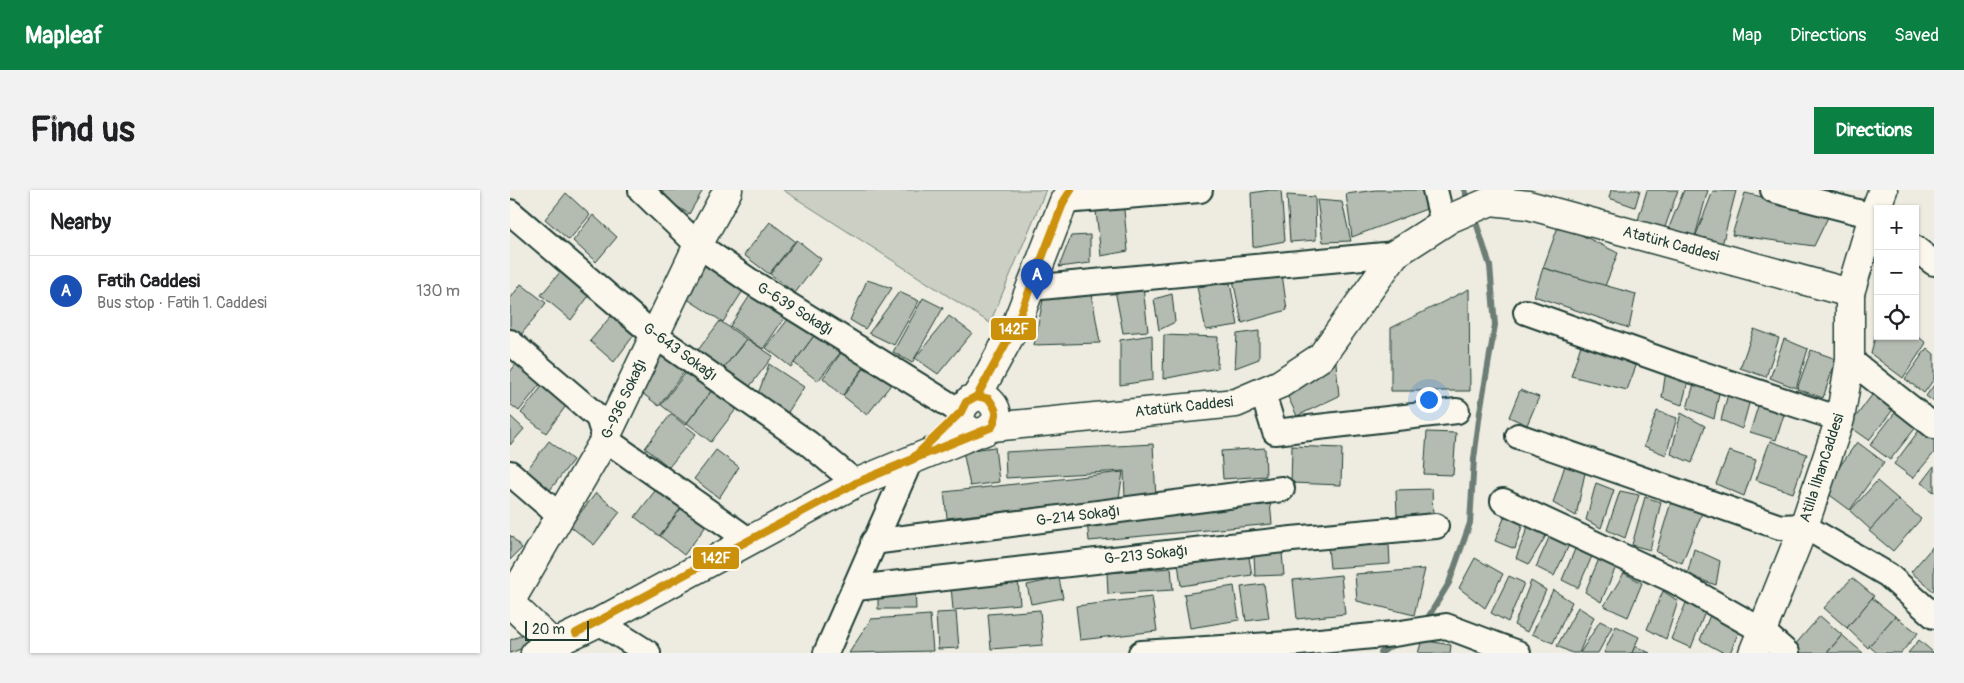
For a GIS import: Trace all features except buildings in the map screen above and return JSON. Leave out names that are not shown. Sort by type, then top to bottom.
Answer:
[{"type":"street","name":"G-639 Sokağı","points":[[641,190],[698,245],[750,281],[980,414]]},
{"type":"street","name":"G-936 Sokağı","points":[[510,602],[605,439],[698,245],[728,190]]},
{"type":"street","points":[[567,641],[856,483],[910,461],[980,414],[1067,196],[1200,190]]},
{"type":"street","points":[[1435,190],[1447,221]]},
{"type":"street","points":[[1773,190],[1874,218]]},
{"type":"street","name":"Atilla İlhanCaddesi","points":[[1879,205],[1883,190]]},
{"type":"street","name":"Atatürk Caddesi","points":[[980,414],[1036,422],[1236,403],[1280,384],[1321,357],[1395,254],[1447,221],[1491,201],[1528,204],[1850,293]]},
{"type":"street","name":"G-643 Sokağı","points":[[510,212],[654,335],[808,443],[856,483]]},
{"type":"street","name":"Atilla İlhanCaddesi","points":[[1757,642],[1804,526],[1840,419],[1850,360],[1850,293],[1874,221]]},
{"type":"street","points":[[1918,250],[1934,262]]},
{"type":"street","points":[[1030,288],[1395,254]]},
{"type":"street","points":[[1526,312],[1687,369],[1840,419]]},
{"type":"street","points":[[510,342],[598,417],[605,439],[750,541]]},
{"type":"street","points":[[1850,360],[1934,426]]},
{"type":"street","points":[[1262,391],[1275,432],[1457,411]]},
{"type":"street","points":[[1518,436],[1780,526],[1804,526],[1888,575],[1934,616]]},
{"type":"street","points":[[826,653],[910,461]]},
{"type":"street","points":[[510,474],[560,516]]},
{"type":"street","name":"G-214 Sokağı","points":[[873,542],[1282,489]]},
{"type":"street","points":[[1503,501],[1673,580],[1757,642],[1788,653]]},
{"type":"street","name":"G-213 Sokağı","points":[[856,588],[1292,539],[1436,526]]},
{"type":"street","points":[[510,602],[567,641],[648,653]]},
{"type":"street","points":[[1141,653],[1288,644],[1394,634],[1442,626],[1518,653]]},
{"type":"shaded area","points":[[783,190],[1046,190],[990,323]]},
{"type":"waterway","points":[[1464,190],[1470,205]]},
{"type":"waterway","points":[[1422,622],[1427,619],[1449,583],[1470,523],[1474,459],[1495,325],[1490,266],[1474,216]]},
{"type":"waterway","points":[[1381,653],[1396,642]]},
{"type":"transit line","name":"142F","points":[[977,396],[1016,325],[1064,201],[1071,190]]},
{"type":"transit line","name":"142F","points":[[977,396],[989,399],[994,407],[996,415],[992,427],[911,460],[961,412],[966,402],[977,396]]},
{"type":"transit line","name":"142F","points":[[856,483],[911,460]]},
{"type":"transit line","name":"142F","points":[[856,483],[911,460]]},
{"type":"transit line","name":"142F","points":[[576,633],[856,483]]},
{"type":"place","name":"Fatih Caddesi","points":[[1037,300]]}]
